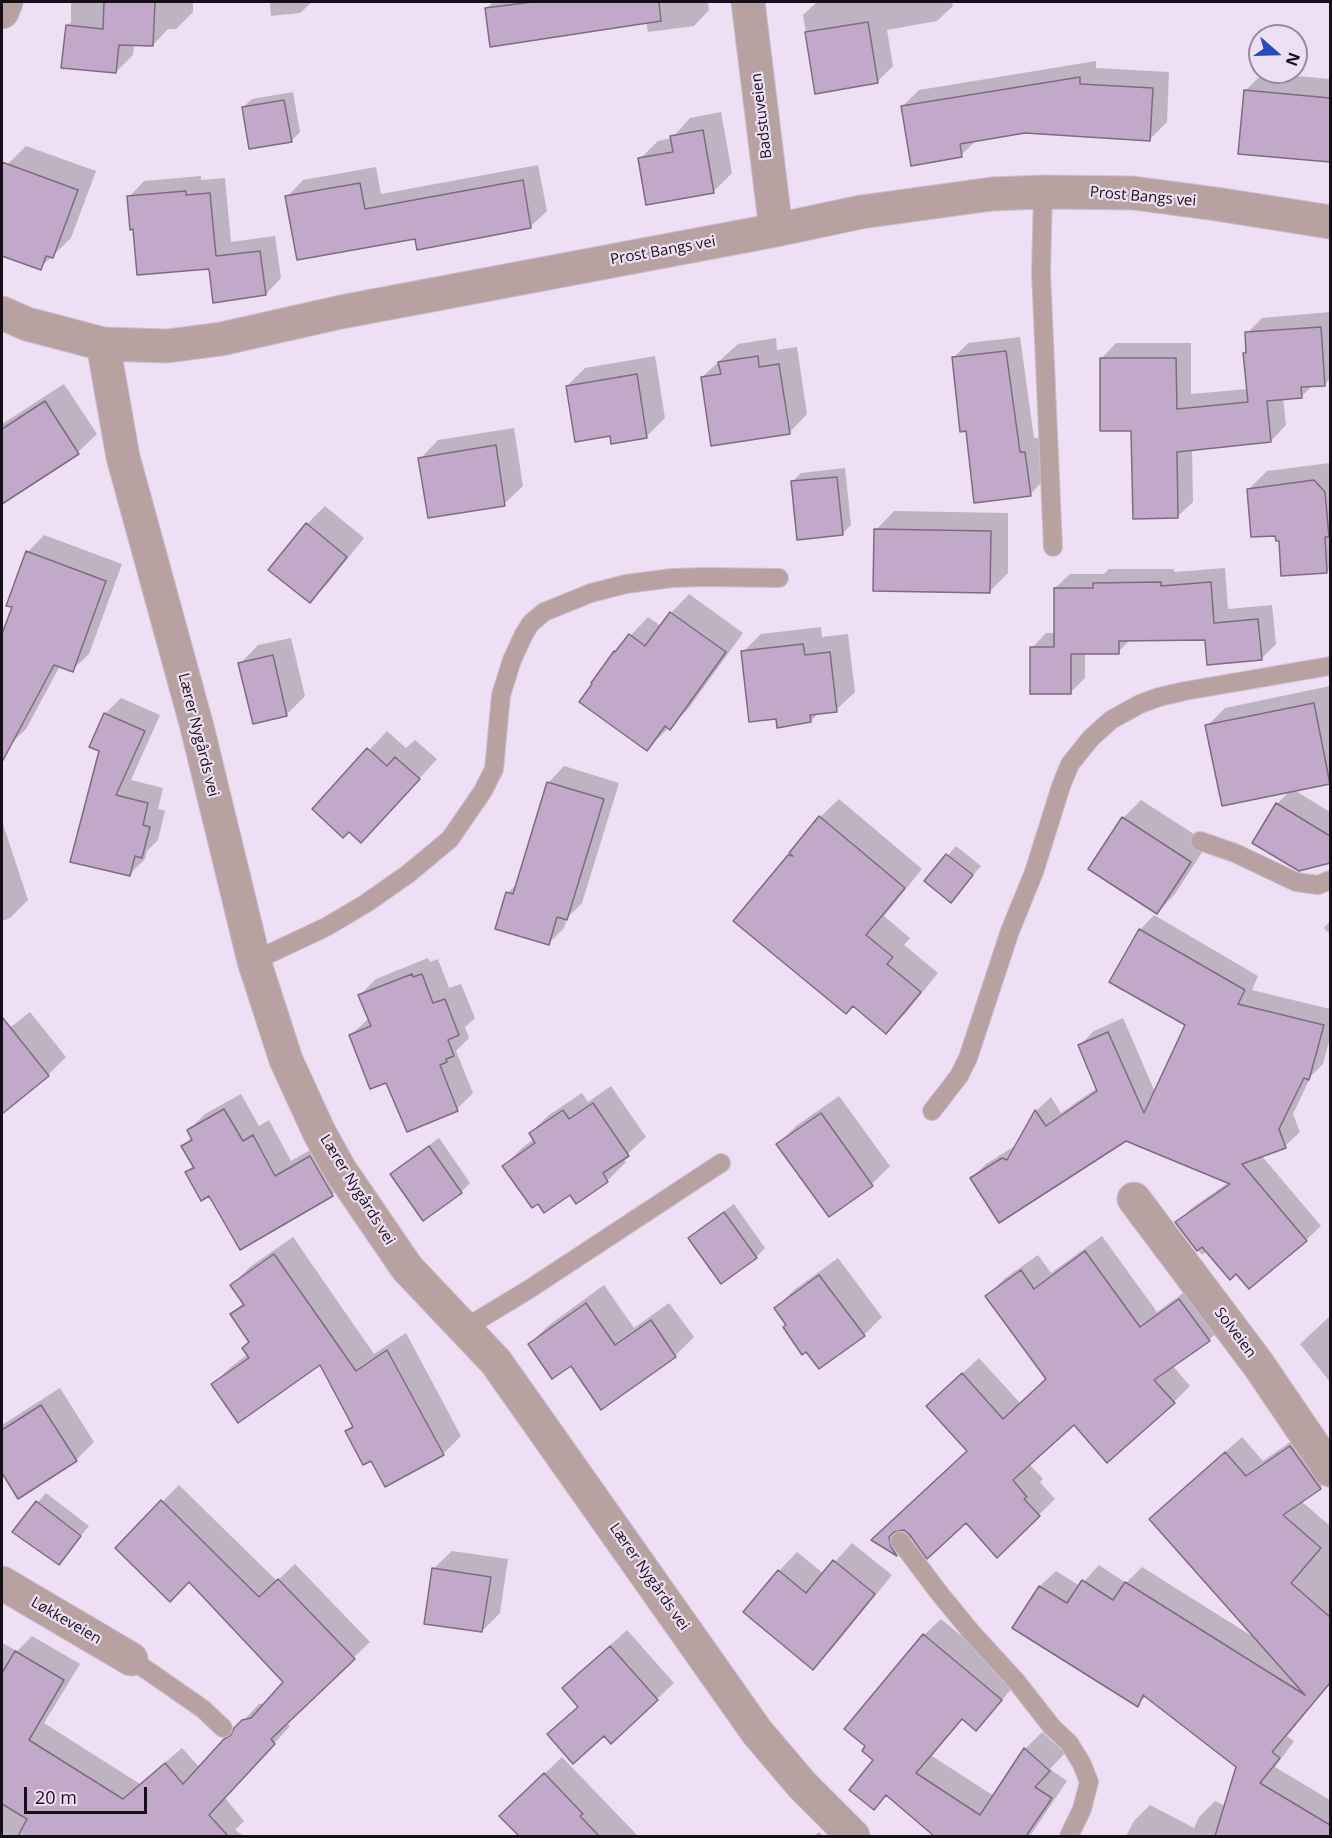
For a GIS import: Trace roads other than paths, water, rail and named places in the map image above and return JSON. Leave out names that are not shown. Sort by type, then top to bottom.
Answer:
[{"type":"street","points":[[2,12],[6,2]]},
{"type":"street","name":"Badstuveien","points":[[748,2],[776,230]]},
{"type":"street","name":"Prost Bangs vei","points":[[2,314],[27,324],[103,344],[167,346],[221,339],[341,312],[861,212],[992,194],[1133,193],[1330,222]]},
{"type":"street","name":"Lærer Nygårds vei","points":[[103,344],[123,457],[197,727],[254,961],[286,1060],[320,1132],[340,1170],[407,1268],[496,1362],[758,1732],[802,1785],[853,1836]]},
{"type":"street","name":"Solveien","points":[[1134,1199],[1258,1364],[1330,1470]]},
{"type":"street","name":"Løkkeveien","points":[[2,1583],[131,1659]]},
{"type":"lane","points":[[1043,192],[1041,272],[1053,547]]},
{"type":"lane","points":[[254,961],[326,927],[364,904],[408,874],[450,839],[483,791],[494,769],[501,695],[512,660],[531,623],[544,612],[591,593],[626,584],[672,578],[779,578]]},
{"type":"lane","points":[[932,1111],[959,1076],[968,1059],[1010,931],[1034,872],[1061,786],[1071,764],[1091,738],[1111,720],[1140,704],[1159,697],[1330,666]]},
{"type":"lane","points":[[1200,841],[1235,853],[1296,882],[1318,885],[1330,880]]},
{"type":"lane","points":[[465,1328],[528,1290],[721,1163]]},
{"type":"lane","points":[[900,1542],[972,1633],[1016,1681],[1052,1727],[1069,1743],[1082,1764],[1089,1782],[1082,1809],[1069,1836]]},
{"type":"lane","points":[[131,1659],[203,1709],[223,1728]]}]
